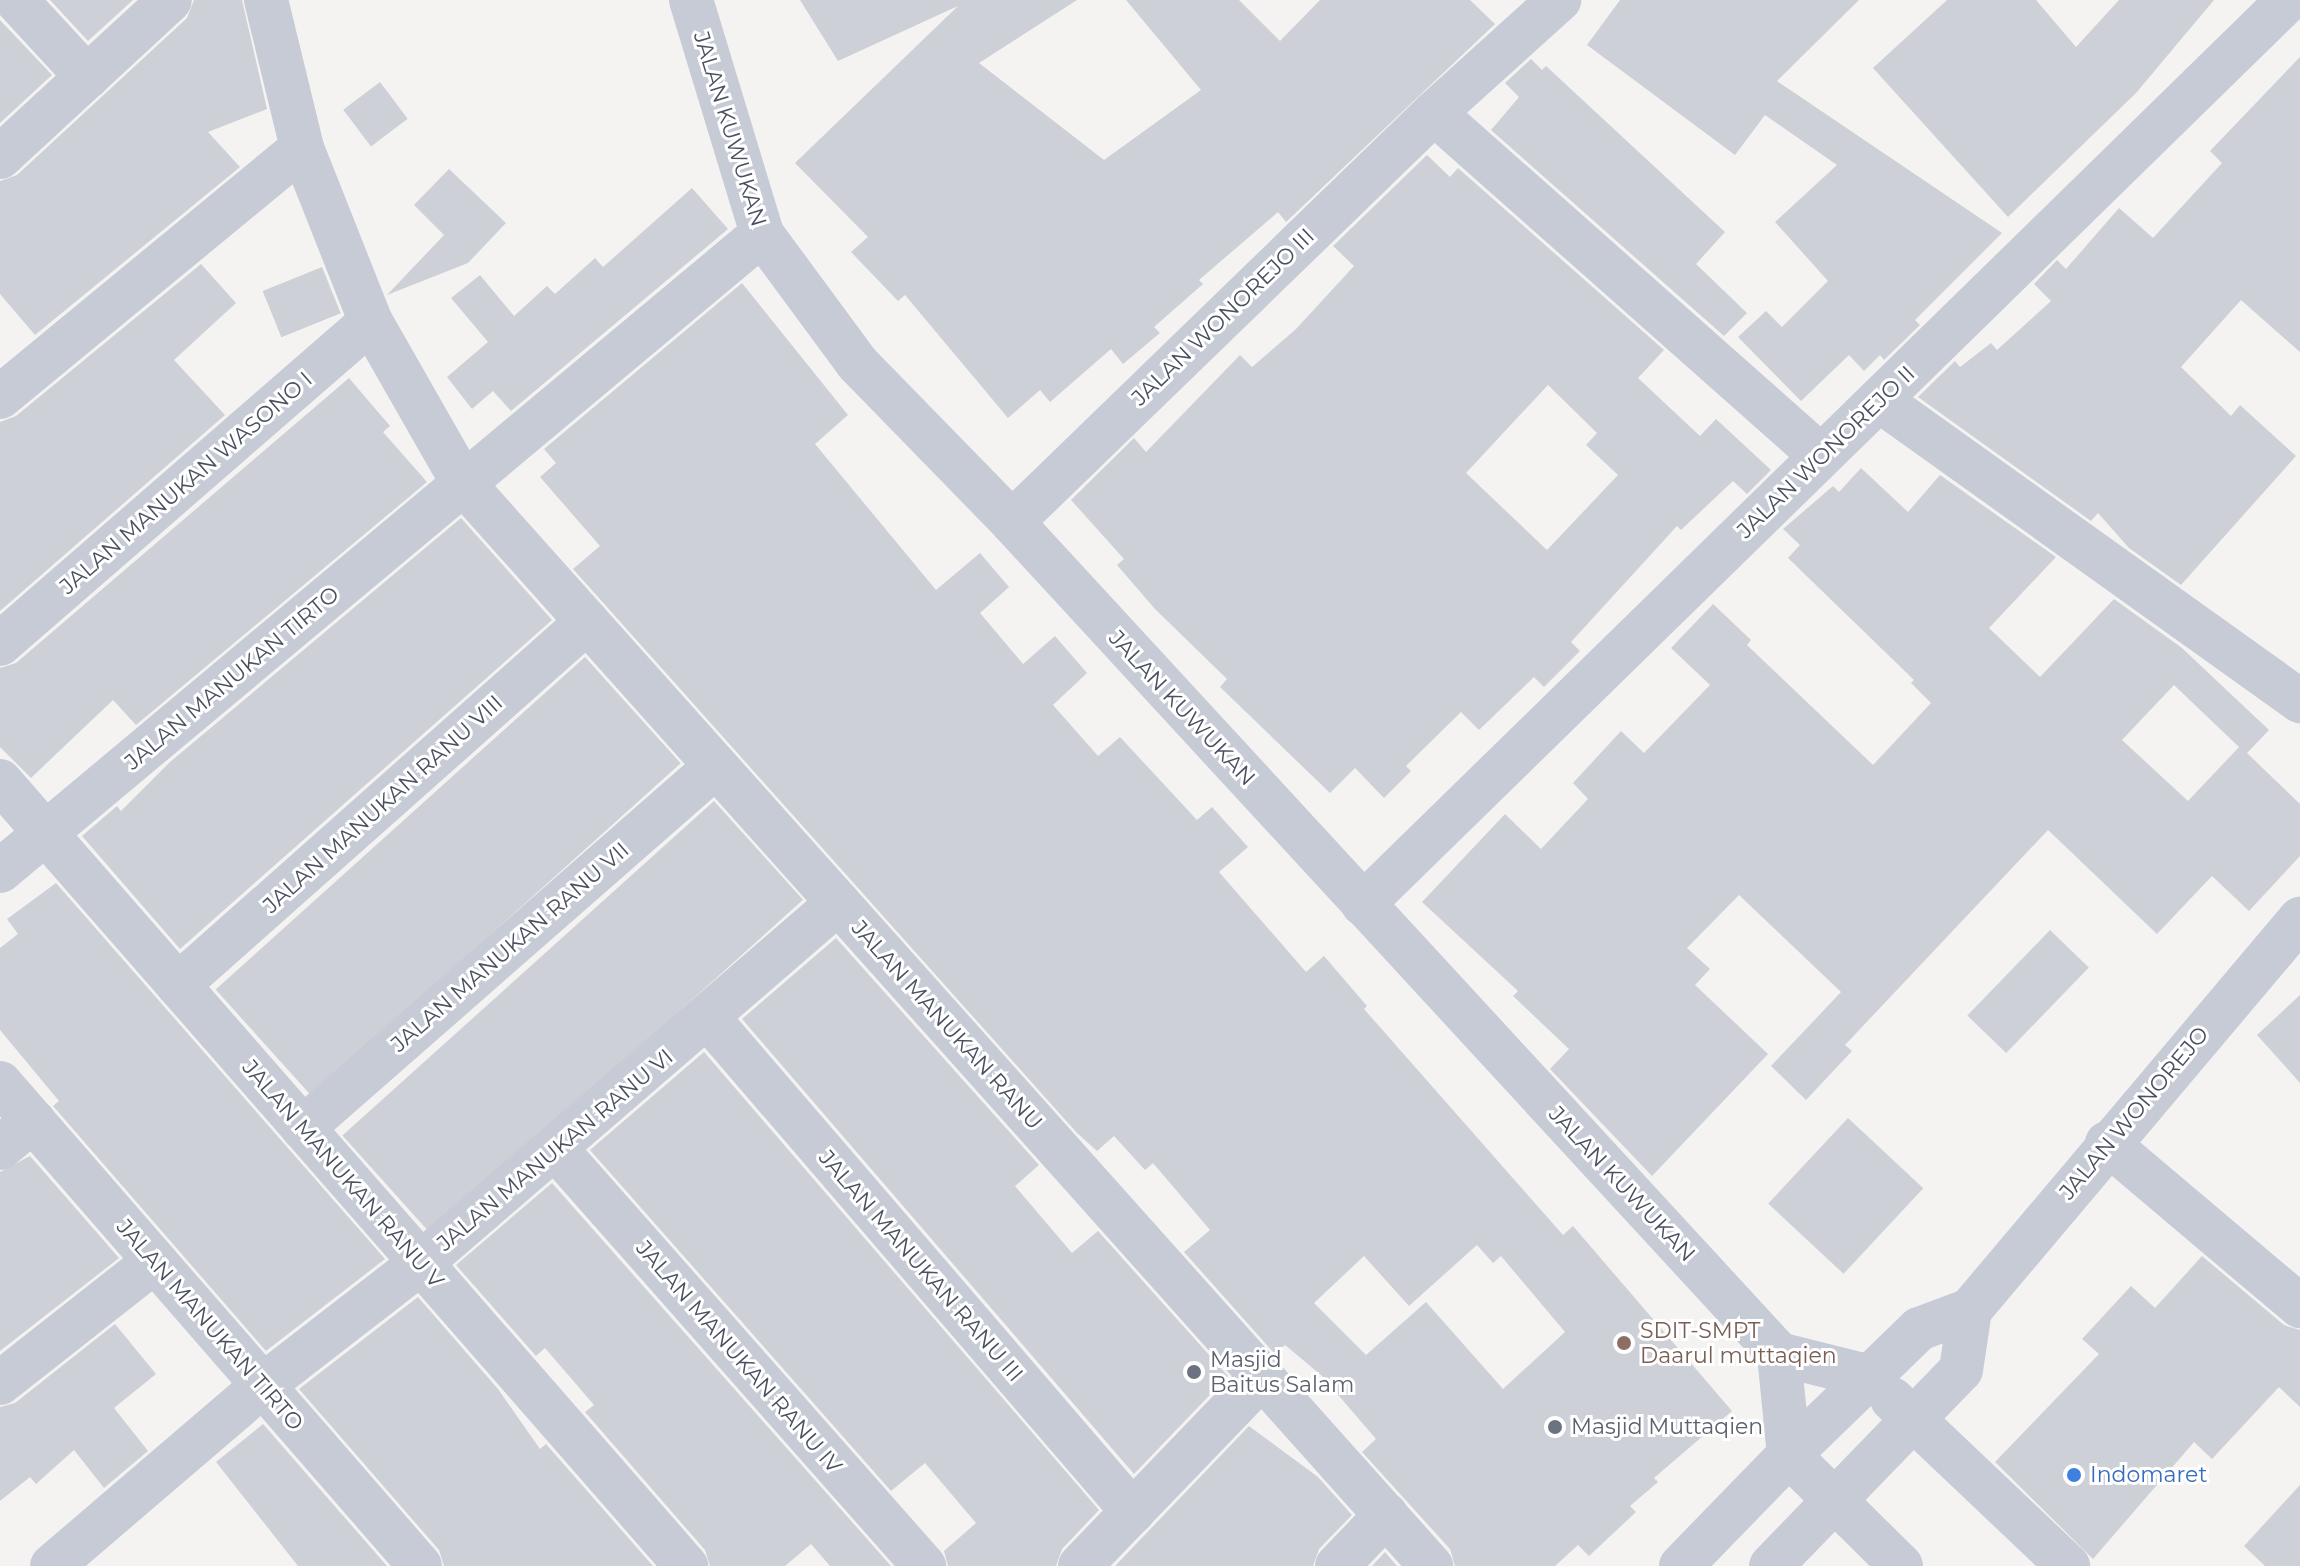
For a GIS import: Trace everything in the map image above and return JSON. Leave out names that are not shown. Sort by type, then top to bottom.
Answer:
[{"type":"street","points":[[16,0],[87,77]]},
{"type":"street","points":[[0,157],[170,0]]},
{"type":"street","name":"JALAN MANUKAN RANU","points":[[266,0],[302,148],[371,322],[463,483],[1431,1566]]},
{"type":"street","name":"JALAN KUWUKAN","points":[[691,0],[762,234],[857,363],[1012,522],[1779,1354]]},
{"type":"street","name":"JALAN WONOREJO III","points":[[1012,522],[1434,113],[1559,0]]},
{"type":"street","name":"JALAN WONOREJO II","points":[[1363,904],[2288,0]]},
{"type":"street","points":[[1434,113],[1821,456]]},
{"type":"street","points":[[0,397],[302,148]]},
{"type":"street","name":"JALAN MANUKAN TIRTO","points":[[0,871],[47,835],[762,234]]},
{"type":"street","name":"JALAN MANUKAN WASONO I","points":[[0,644],[371,322]]},
{"type":"street","points":[[1879,400],[2300,701]]},
{"type":"street","name":"JALAN MANUKAN RANU VIII","points":[[178,985],[587,622]]},
{"type":"street","name":"JALAN MANUKAN RANU VII","points":[[303,1128],[716,766]]},
{"type":"street","name":"JALAN MANUKAN RANU V","points":[[0,781],[686,1566]]},
{"type":"street","name":"JALAN MANUKAN RANU VI","points":[[52,1566],[263,1385],[421,1263],[709,1019],[838,903]]},
{"type":"street","name":"JALAN WONOREJO","points":[[1970,1310],[2107,1143],[2300,919]]},
{"type":"street","name":"JALAN MANUKAN RANU III","points":[[709,1019],[1133,1512]]},
{"type":"street","name":"JALAN MANUKAN TIRTO","points":[[0,1083],[420,1566]]},
{"type":"street","points":[[0,1148],[33,1121]]},
{"type":"street","points":[[2107,1143],[2300,1306]]},
{"type":"street","name":"JALAN MANUKAN RANU IV","points":[[555,1148],[924,1566]]},
{"type":"street","points":[[0,1383],[155,1261]]},
{"type":"street","points":[[1681,1566],[1789,1455],[1919,1329],[1970,1310],[1961,1370],[1771,1566]]},
{"type":"street","points":[[1901,1566],[1789,1455],[1779,1354],[1871,1377],[2068,1566]]},
{"type":"street","points":[[1080,1566],[1262,1377]]},
{"type":"street","points":[[1337,1566],[1386,1515]]},
{"type":"building","points":[[50,0],[133,0],[88,41]]},
{"type":"building","points":[[194,0],[242,0],[267,109],[208,132],[240,167],[35,335],[0,294],[0,181],[17,175],[187,18]]},
{"type":"building","points":[[800,0],[1077,0],[979,63],[1104,160],[1201,90],[1126,0],[1239,0],[1280,41],[1320,0],[1470,0],[1495,24],[1286,222],[1278,212],[1199,280],[1203,284],[1154,327],[1160,333],[1123,364],[1111,349],[1050,402],[1040,390],[1008,418],[905,295],[898,301],[851,252],[868,237],[795,163],[958,6],[838,61]]},
{"type":"building","points":[[1620,0],[1859,0],[1777,81],[2002,233],[1915,320],[1920,325],[1884,360],[1880,355],[1864,371],[1849,355],[1801,401],[1738,337],[1766,311],[1782,327],[1828,281],[1775,222],[1837,165],[1765,115],[1735,155],[1587,45]]},
{"type":"building","points":[[1947,0],[2036,0],[2076,47],[2119,0],[2214,0],[2136,93],[2008,217],[1873,68]]},
{"type":"building","points":[[0,20],[52,75],[0,123]]},
{"type":"building","points":[[2300,57],[2300,352],[2241,300],[2181,367],[2231,416],[2240,405],[2296,456],[2181,585],[2129,548],[2098,513],[2091,521],[1918,397],[1955,361],[1960,367],[1991,343],[1997,350],[2051,301],[2034,284],[2057,260],[2066,269],[2119,208],[2153,238],[2222,163],[2210,151]]},
{"type":"building","points":[[1531,59],[1542,70],[1546,66],[1725,232],[1696,264],[1747,313],[1724,336],[1491,130],[1519,97],[1505,83]]},
{"type":"building","points":[[380,82],[408,119],[371,146],[343,110]]},
{"type":"building","points":[[1427,155],[1450,177],[1458,168],[1664,350],[1638,378],[1700,436],[1716,419],[1771,470],[1747,494],[1733,481],[1681,530],[1677,526],[1571,642],[1580,651],[1544,687],[1534,677],[1479,730],[1461,712],[1406,766],[1411,771],[1384,798],[1355,768],[1330,793],[1220,687],[1227,679],[1155,609],[1117,565],[1124,559],[1071,500],[1134,438],[1146,452],[1240,355],[1252,367],[1296,329],[1354,266],[1333,246]],"holes":[[[1548,385],[1597,433],[1586,445],[1618,475],[1547,550],[1466,473]]]},
{"type":"building","points":[[449,169],[506,223],[468,263],[387,295],[444,235],[414,205]]},
{"type":"building","points":[[692,188],[728,229],[511,411],[493,391],[472,409],[447,377],[488,342],[451,298],[480,275],[514,316],[547,286],[555,294],[595,258],[603,267]]},
{"type":"building","points":[[201,264],[236,303],[174,360],[225,415],[0,611],[0,422],[16,416]]},
{"type":"building","points":[[322,267],[341,313],[281,337],[263,291]]},
{"type":"building","points":[[742,283],[848,415],[815,444],[936,590],[980,553],[1009,587],[980,613],[1023,664],[1055,636],[1087,673],[1053,705],[1098,756],[1120,737],[1197,820],[1212,807],[1248,847],[1219,872],[1306,972],[1324,956],[1367,1006],[1364,1009],[1563,1235],[1573,1226],[1732,1411],[1654,1478],[1658,1482],[1630,1506],[1636,1512],[1589,1556],[1578,1545],[1555,1566],[1455,1566],[1450,1549],[1362,1452],[1376,1439],[1321,1375],[1285,1345],[1275,1354],[1184,1252],[1210,1230],[1153,1163],[1145,1170],[1114,1136],[1097,1151],[1077,1133],[573,569],[600,546],[540,477],[556,463],[544,449]],"holes":[[[1477,1245],[1493,1263],[1501,1256],[1565,1332],[1503,1389],[1426,1302],[1366,1355],[1314,1303],[1364,1256],[1409,1306]]]},
{"type":"building","points":[[349,378],[390,426],[383,432],[427,482],[136,725],[113,700],[31,778],[0,747],[0,668],[16,663]]},
{"type":"building","points":[[1861,468],[1908,512],[1940,475],[2056,557],[1989,628],[2040,677],[2114,599],[2182,648],[2269,730],[2247,753],[2300,804],[2300,856],[2249,911],[2212,876],[2157,934],[2048,830],[1845,1045],[1852,1051],[1806,1100],[1771,1066],[1841,992],[1739,895],[1687,948],[1710,969],[1695,985],[1768,1054],[1652,1176],[1550,1069],[1569,1049],[1513,996],[1518,991],[1422,902],[1505,814],[1541,849],[1588,799],[1573,783],[1621,731],[1644,753],[1710,685],[1671,648],[1713,604],[1751,640],[1747,645],[1873,765],[1931,703],[1911,683],[1914,680],[1788,558],[1800,545],[1783,529],[1833,486],[1839,492]],"holes":[[[2174,685],[2239,747],[2188,801],[2122,740]]]},
{"type":"building","points":[[461,518],[552,620],[180,949],[82,836],[117,806],[121,811],[170,762]]},
{"type":"building","points":[[585,657],[681,763],[311,1096],[216,990]]},
{"type":"building","points":[[714,801],[803,900],[431,1234],[342,1136]]},
{"type":"building","points":[[56,883],[385,1259],[266,1351],[53,1106],[59,1101],[0,1030],[0,948],[18,934],[7,919]]},
{"type":"building","points":[[2050,930],[2089,968],[2006,1053],[1967,1016]]},
{"type":"building","points":[[836,938],[1039,1165],[1015,1186],[1072,1253],[1098,1231],[1228,1376],[1134,1474],[742,1019]]},
{"type":"building","points":[[2300,995],[2300,1083],[2257,1035]]},
{"type":"building","points":[[704,1052],[1099,1510],[1062,1549],[1056,1566],[948,1566],[944,1551],[976,1523],[925,1463],[891,1491],[590,1150]]},
{"type":"building","points":[[1848,1118],[1923,1188],[1844,1274],[1768,1204]]},
{"type":"building","points":[[30,1156],[119,1258],[0,1351],[0,1172]]},
{"type":"building","points":[[552,1183],[891,1566],[830,1566],[811,1544],[785,1566],[710,1566],[705,1550],[585,1412],[594,1405],[545,1348],[536,1356],[456,1265]]},
{"type":"building","points":[[2202,1256],[2284,1325],[2300,1330],[2300,1407],[2279,1387],[2212,1459],[2194,1442],[2093,1559],[1995,1462],[2099,1354],[2082,1339],[2131,1286],[2155,1308]]},
{"type":"building","points":[[418,1297],[498,1389],[540,1449],[546,1444],[653,1566],[444,1566],[439,1550],[299,1389]]},
{"type":"building","points":[[115,1324],[156,1374],[114,1408],[148,1451],[104,1488],[74,1450],[36,1484],[30,1477],[0,1501],[0,1407],[15,1403]]},
{"type":"building","points":[[263,1424],[387,1566],[298,1566],[216,1462]]},
{"type":"building","points":[[1249,1426],[1318,1477],[1352,1515],[1319,1549],[1313,1566],[1115,1566]]},
{"type":"building","points":[[2300,1485],[2300,1566],[2265,1566],[2244,1546]]},
{"type":"building","points":[[1385,1552],[1397,1566],[1372,1566]]},
{"type":"place","name":"SDIT-SMPT Daarul muttaqien","points":[[1624,1343]]},
{"type":"place","name":"Masjid Baitus Salam","points":[[1194,1372]]},
{"type":"place","name":"Masjid Muttaqien","points":[[1555,1427]]},
{"type":"place","name":"Indomaret","points":[[2074,1475]]}]
